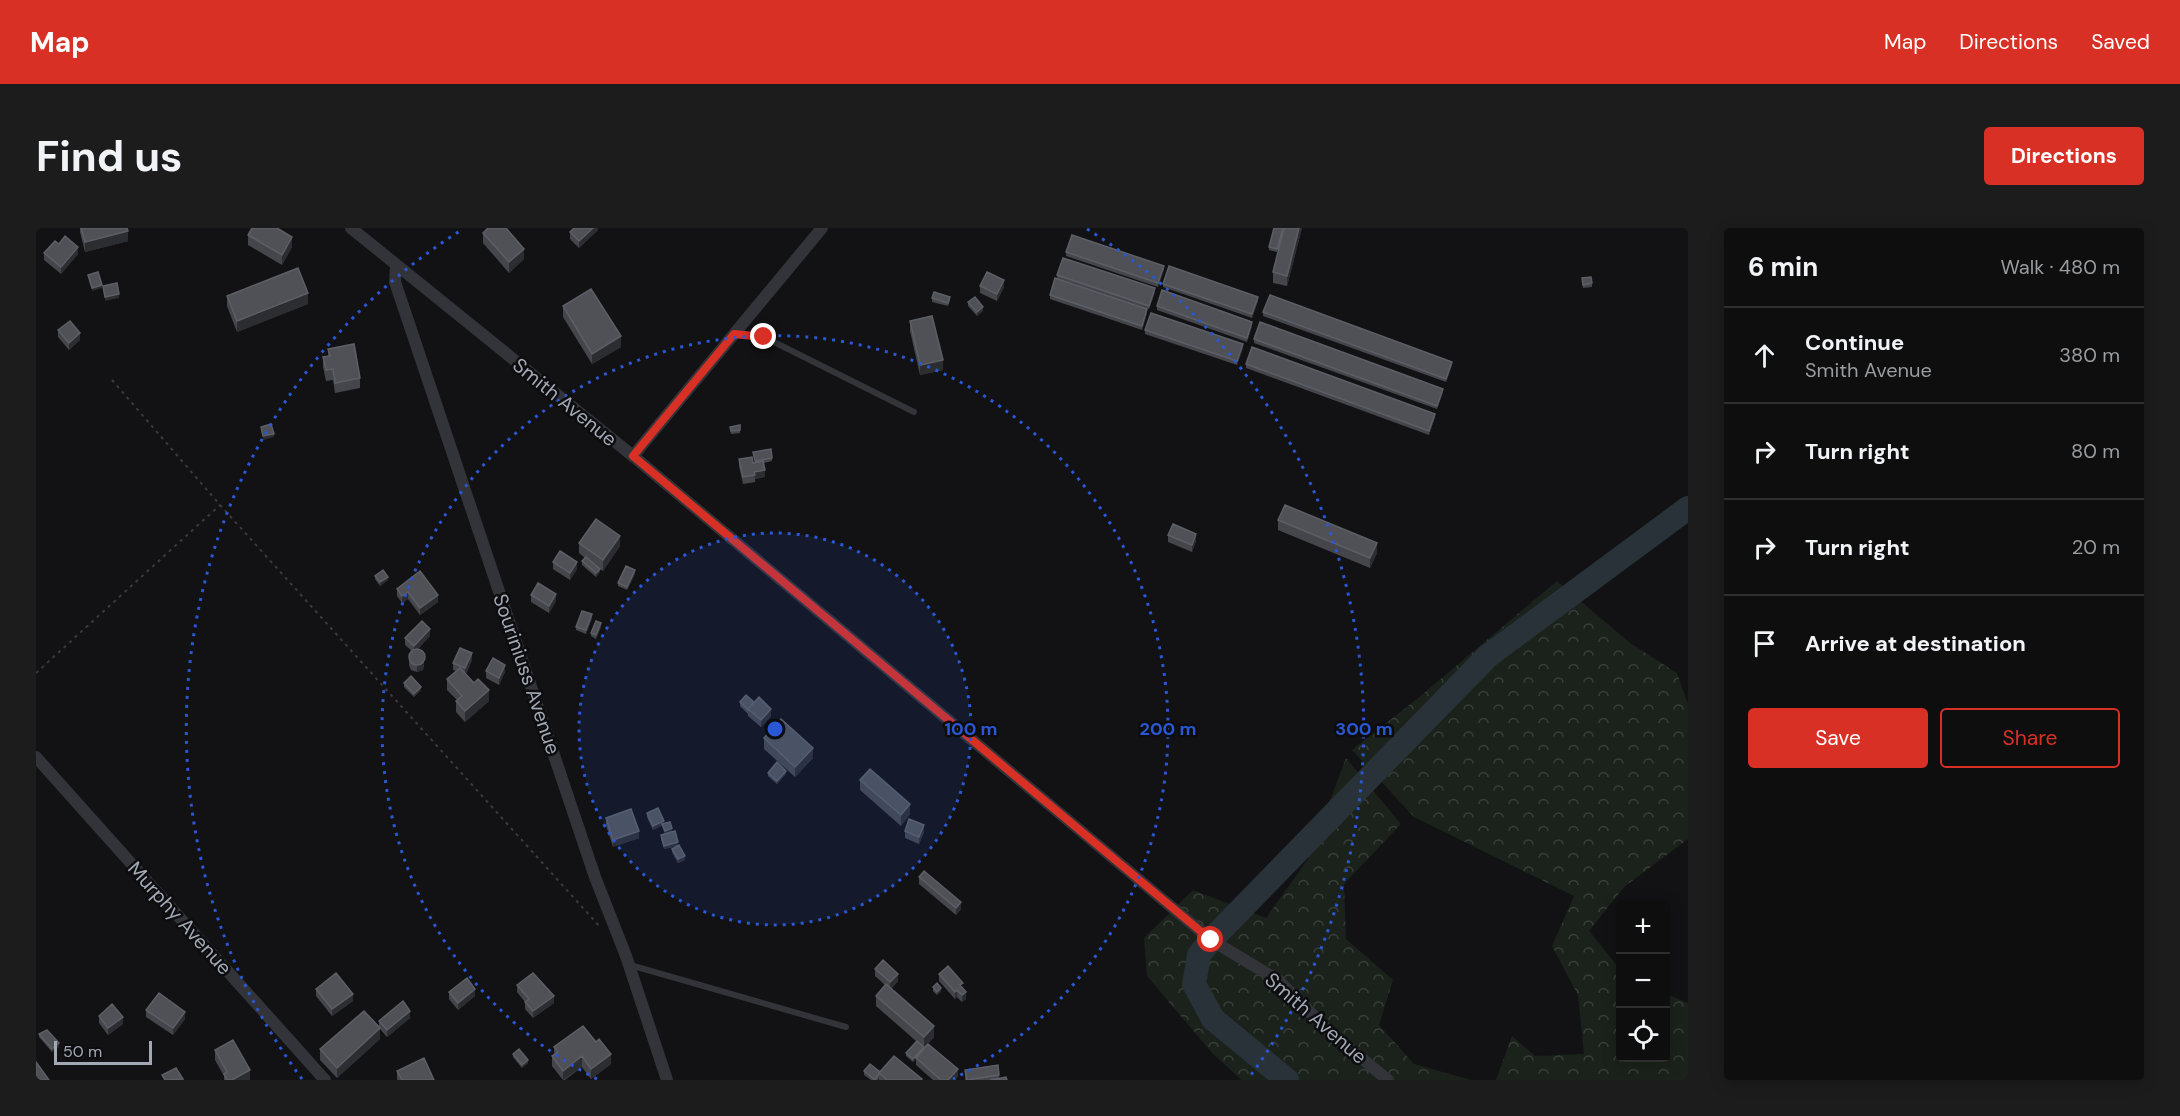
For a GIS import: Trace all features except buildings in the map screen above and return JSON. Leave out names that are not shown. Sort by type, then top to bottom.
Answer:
[{"type":"street","name":"Smith Avenue","points":[[351,228],[633,456],[1211,940],[1278,980],[1330,1032],[1389,1080]]},
{"type":"street","points":[[633,456],[822,228]]},
{"type":"street","name":"Souriniuss Avenue","points":[[396,266],[395,282],[595,877],[629,965],[667,1080]]},
{"type":"street","name":"Murphy Avenue","points":[[36,757],[325,1080]]},
{"type":"lane","points":[[734,334],[764,337],[914,412]]},
{"type":"lane","points":[[629,965],[846,1027]]},
{"type":"path","points":[[111,380],[220,505],[602,930]]},
{"type":"path","points":[[36,673],[220,505]]},
{"type":"green space","points":[[1557,581],[1630,643],[1677,673],[1688,704],[1688,839],[1624,887],[1589,931],[1616,964],[1616,1062],[1670,1062],[1670,996],[1688,1003],[1688,1080],[1496,1080],[1512,1036],[1535,1056],[1584,1054],[1578,995],[1552,946],[1574,896],[1414,817],[1352,750],[1418,698]]},
{"type":"green space","points":[[1346,758],[1401,824],[1344,884],[1346,939],[1393,980],[1379,1025],[1414,1064],[1471,1080],[1242,1080],[1213,1054],[1147,976],[1144,938],[1193,890],[1266,918],[1308,859]]},
{"type":"waterway","points":[[1287,1080],[1213,1019],[1194,984],[1199,955],[1488,656],[1688,508]]},
{"type":"route","points":[[764,337],[734,334],[633,456],[1211,940]]}]
